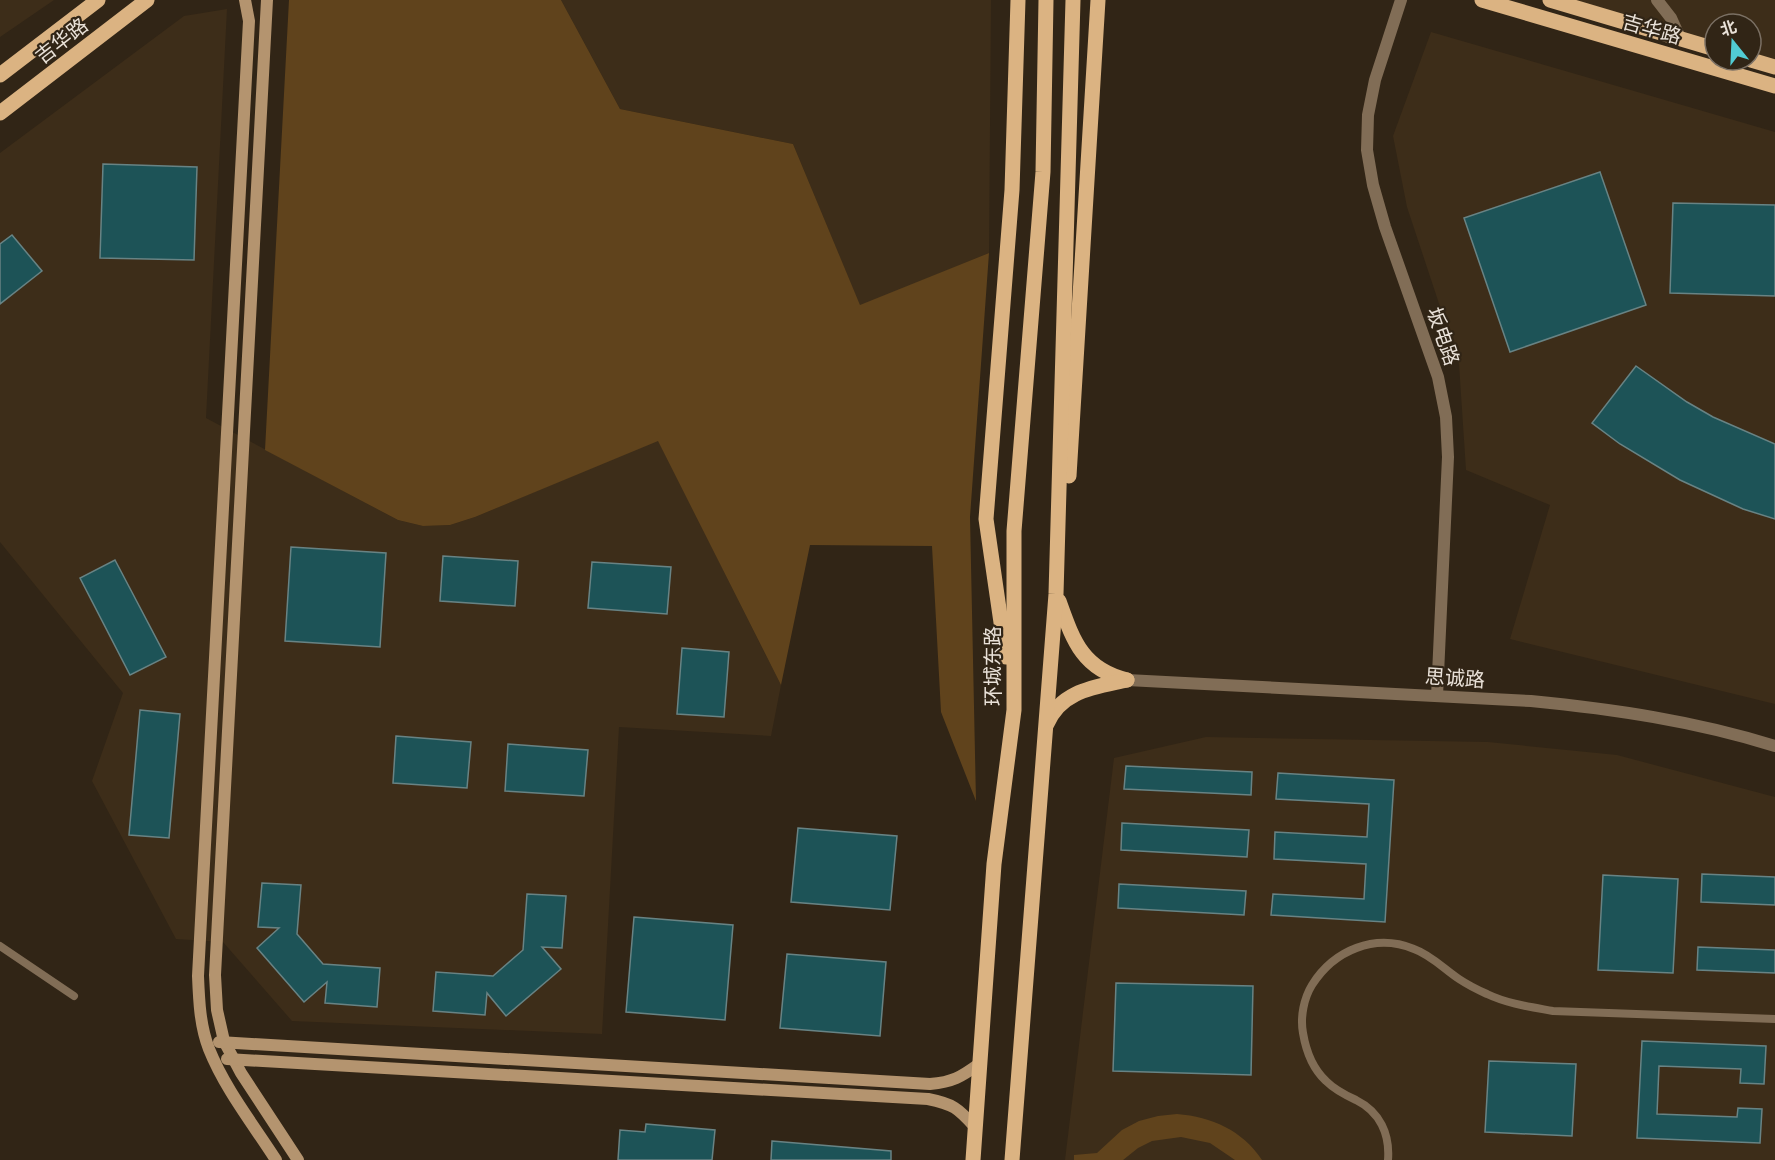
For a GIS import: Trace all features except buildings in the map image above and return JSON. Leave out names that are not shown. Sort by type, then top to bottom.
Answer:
[{"type":"main road","name":"吉华路","points":[[0,75],[98,0]]},
{"type":"main road","name":"吉华路","points":[[0,113],[147,0]]},
{"type":"main road","points":[[1014,710],[986,519],[1012,190],[1018,0]]},
{"type":"main road","name":"环城东路","points":[[973,1160],[994,864],[1014,710],[1014,531],[1043,172],[1046,0]]},
{"type":"main road","points":[[1012,1160],[1056,594],[1073,0]]},
{"type":"main road","name":"吉华路","points":[[1482,0],[1775,86]]},
{"type":"main road","name":"吉华路","points":[[1550,0],[1703,45]]},
{"type":"main road","points":[[1099,3],[1066,525],[1056,594],[1071,636],[1083,654],[1099,668],[1127,680]]},
{"type":"main road","points":[[1046,727],[1056,709],[1070,696],[1127,680]]},
{"type":"street","points":[[245,0],[249,21],[198,976],[200,1011],[207,1043],[223,1077],[276,1160]]},
{"type":"street","points":[[267,0],[214,975],[217,1010],[224,1041],[232,1058],[298,1160]]},
{"type":"street","name":"坂电路","points":[[1401,0],[1375,80],[1368,115],[1367,150],[1373,185],[1385,227],[1438,377],[1446,417],[1448,457],[1437,696]]},
{"type":"street","points":[[1657,0],[1671,18],[1680,38]]},
{"type":"street","name":"思诚路","points":[[1127,680],[1531,701],[1637,714],[1707,728],[1775,746]]},
{"type":"street","points":[[207,1043],[224,1041],[930,1084],[958,1079],[979,1064]]},
{"type":"street","points":[[214,1059],[232,1058],[928,1099],[945,1102],[958,1109],[975,1127]]},
{"type":"lane","points":[[1388,1160],[1388,1138],[1382,1123],[1372,1110],[1342,1094],[1326,1081],[1313,1066],[1305,1047],[1302,1027],[1304,1007],[1311,987],[1322,970],[1337,957],[1355,948],[1375,943],[1396,944],[1415,949],[1489,995],[1520,1006],[1542,1009],[1775,1019]]},
{"type":"lane","points":[[0,946],[74,996]]},
{"type":"shaded area","points":[[0,0],[54,0],[0,37]]},
{"type":"shaded area","points":[[289,0],[561,0],[620,109],[793,144],[860,305],[989,253],[970,517],[976,801],[941,712],[932,546],[810,545],[781,685],[658,441],[475,517],[450,525],[423,526],[398,520],[265,450]]},
{"type":"shaded area","points":[[561,0],[991,0],[989,253],[860,306],[793,144],[620,109]]},
{"type":"shaded area","points":[[1556,0],[1775,0],[1775,59],[1763,56],[1763,12],[1703,12],[1703,41]]},
{"type":"shaded area","points":[[227,9],[206,418],[398,520],[423,526],[450,525],[475,517],[658,440],[781,685],[771,736],[619,727],[602,1034],[292,1021],[223,942],[176,939],[92,781],[123,693],[0,542],[0,153],[184,16]]},
{"type":"shaded area","points":[[1431,32],[1775,132],[1775,704],[1510,639],[1550,505],[1466,470],[1459,364],[1407,207],[1393,136]]},
{"type":"shaded area","points":[[1206,737],[1488,742],[1617,755],[1775,797],[1775,1160],[1065,1160],[1114,758]]},
{"type":"shaded area","points":[[1177,1114],[1202,1118],[1225,1127],[1245,1141],[1262,1160],[1235,1160],[1210,1143],[1181,1137],[1152,1141],[1138,1148],[1123,1160],[1074,1160],[1074,1155],[1097,1153],[1122,1130],[1139,1121]]}]
